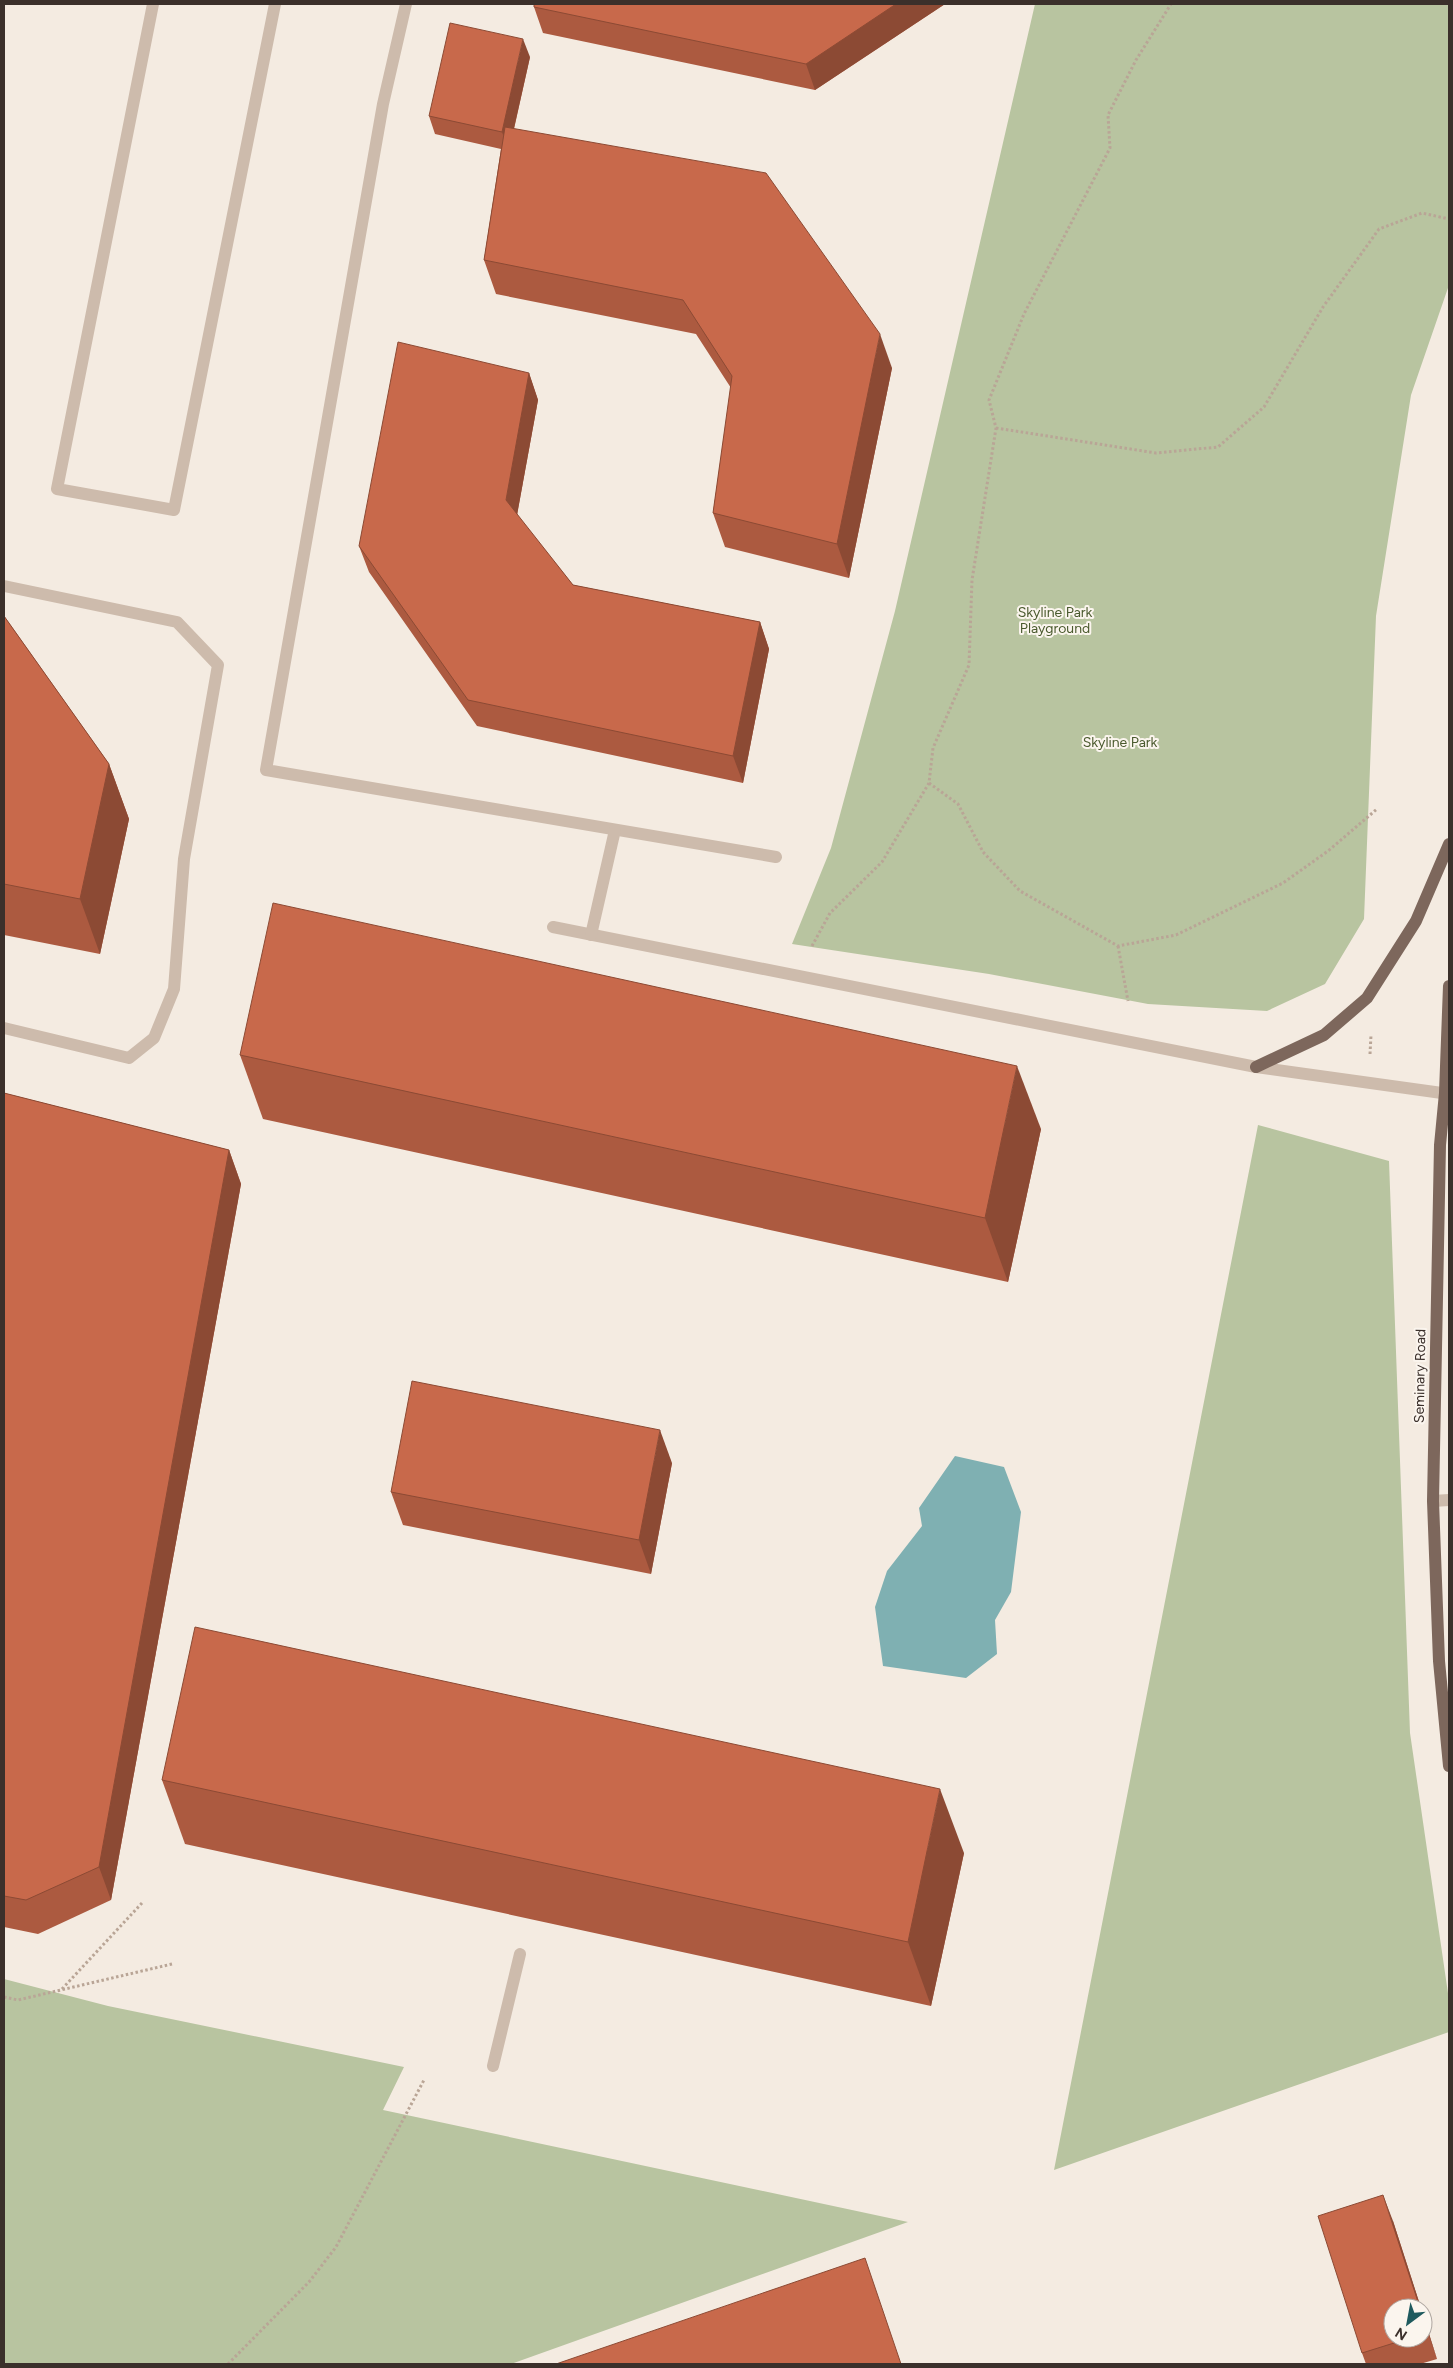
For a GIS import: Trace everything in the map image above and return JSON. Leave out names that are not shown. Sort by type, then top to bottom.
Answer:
[{"type":"main road","points":[[1256,1067],[1324,1035],[1367,998],[1416,921],[1449,844]]},
{"type":"main road","name":"Seminary Road","points":[[1449,986],[1447,1094],[1440,1145],[1433,1501],[1439,1661],[1449,1766]]},
{"type":"street","points":[[153,4],[57,489],[174,510],[275,4]]},
{"type":"street","points":[[406,4],[382,104],[266,770],[776,857]]},
{"type":"street","points":[[4,586],[177,622],[218,665],[184,859],[174,989],[154,1038],[129,1058],[4,1028]]},
{"type":"street","points":[[591,935],[615,830]]},
{"type":"street","points":[[554,927],[1256,1067],[1447,1094]]},
{"type":"street","points":[[1433,1501],[1449,1500]]},
{"type":"street","points":[[493,2066],[520,1954]]},
{"type":"path","points":[[812,946],[830,913],[882,862],[929,783],[933,748],[969,665],[972,580],[996,428],[989,400],[1024,314],[1110,148],[1108,116],[1136,60],[1171,4]]},
{"type":"path","points":[[996,428],[1156,453],[1218,447],[1264,407],[1323,307],[1379,229],[1422,213],[1449,219]]},
{"type":"path","points":[[929,783],[958,804],[983,852],[1020,891],[1118,946],[1176,935],[1282,883],[1328,851],[1377,809]]},
{"type":"path","points":[[1118,946],[1128,1000]]},
{"type":"path","points":[[1370,1057],[1371,1032]]},
{"type":"path","points":[[62,1990],[142,1903]]},
{"type":"path","points":[[4,1997],[18,2000],[172,1964]]},
{"type":"path","points":[[228,2364],[309,2282],[336,2247],[424,2080]]},
{"type":"green space","name":"Skyline Park","points":[[1035,4],[1449,4],[1449,285],[1411,395],[1376,616],[1364,919],[1325,984],[1267,1011],[1148,1004],[989,974],[792,944],[831,848],[895,611]]},
{"type":"green space","points":[[1258,1125],[1389,1161],[1410,1733],[1449,2000],[1449,2032],[1054,2170]]},
{"type":"green space","points":[[4,1979],[108,2006],[404,2067],[383,2110],[908,2222],[511,2364],[4,2364]]},
{"type":"water","points":[[955,1456],[1004,1467],[1021,1512],[1011,1592],[995,1620],[997,1654],[966,1678],[883,1666],[875,1607],[887,1571],[922,1526],[919,1508]]},
{"type":"building","points":[[534,4],[896,4],[806,64],[534,7]]},
{"type":"building","points":[[450,23],[523,39],[502,132],[429,116]]},
{"type":"building","points":[[505,127],[766,173],[880,334],[837,544],[713,513],[732,376],[683,300],[484,260]]},
{"type":"building","points":[[398,342],[529,373],[506,500],[573,585],[760,622],[733,756],[468,700],[359,546]]},
{"type":"building","points":[[4,616],[109,764],[80,899],[4,884]]},
{"type":"building","points":[[273,903],[1017,1066],[985,1218],[240,1055]]},
{"type":"building","points":[[4,1093],[229,1150],[99,1867],[26,1900],[4,1896]]},
{"type":"building","points":[[412,1381],[660,1430],[639,1540],[391,1492]]},
{"type":"building","points":[[195,1627],[940,1789],[908,1942],[162,1780]]},
{"type":"building","points":[[1383,2195],[1417,2298],[1383,2298],[1383,2346],[1362,2353],[1318,2216]]},
{"type":"building","points":[[865,2258],[901,2364],[556,2364]]},
{"type":"park label","name":"Skyline Park Playground","points":[[1055,620]]}]
